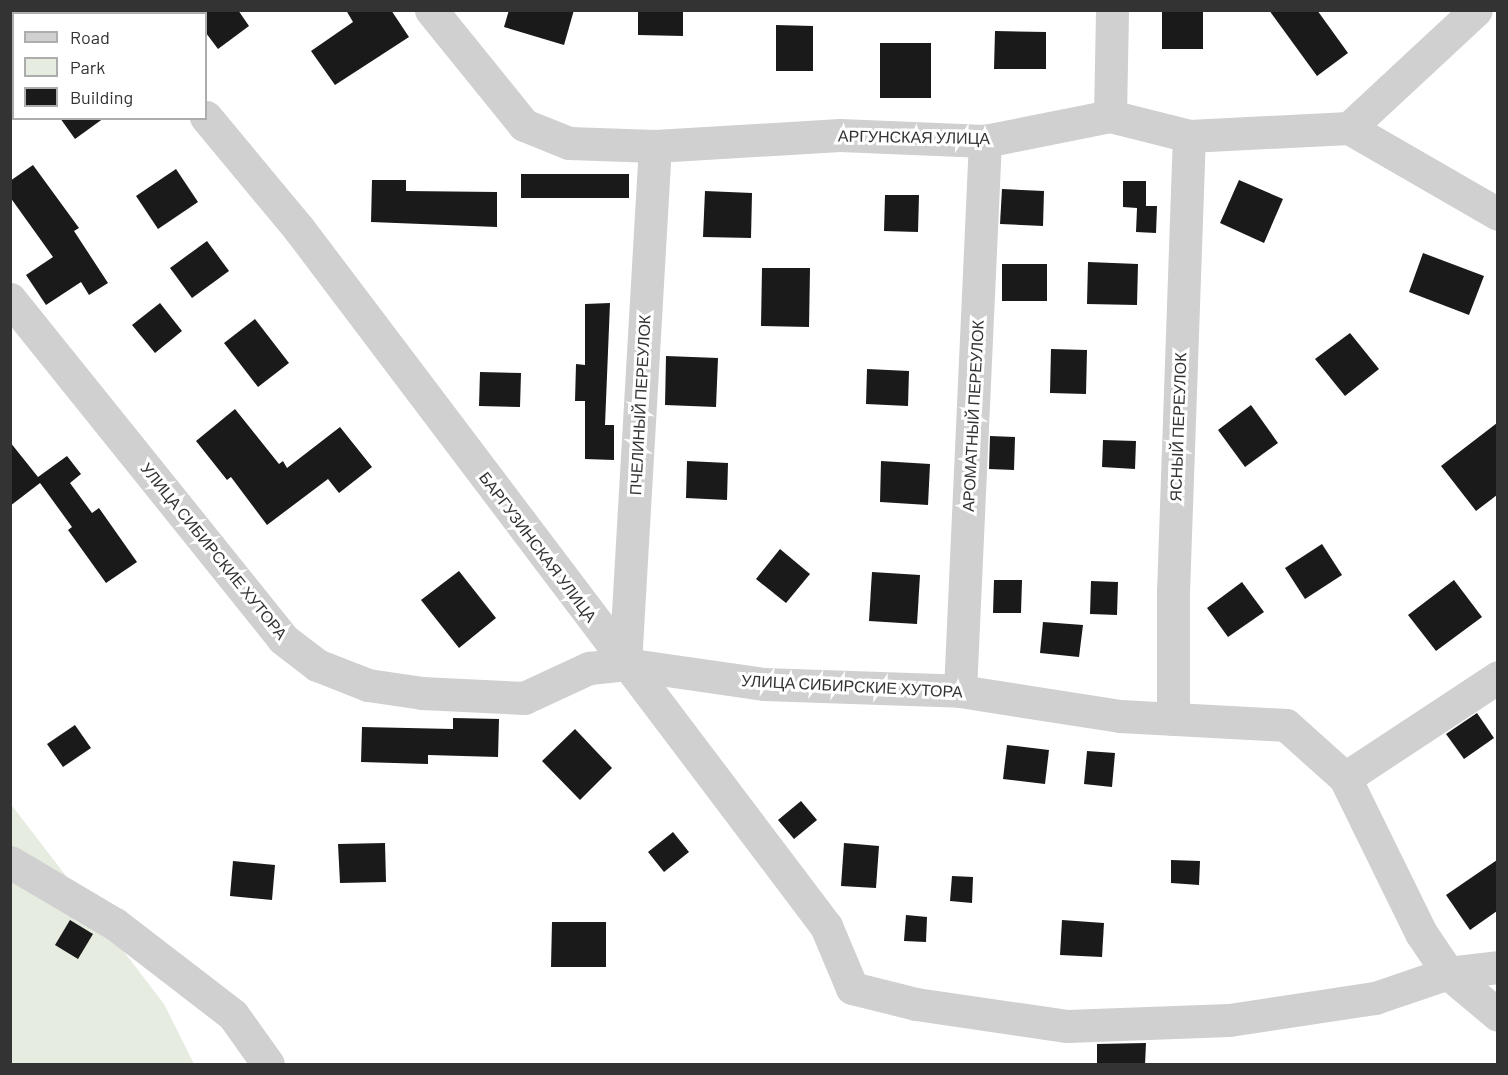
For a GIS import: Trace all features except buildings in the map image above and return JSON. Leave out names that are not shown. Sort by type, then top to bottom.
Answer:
[{"type":"street","name":"АРГУНСКАЯ УЛИЦА","points":[[431,10],[524,125],[569,142],[655,146],[840,135],[985,141],[1110,116],[1189,136],[1349,128]]},
{"type":"street","points":[[1110,116],[1112,10]]},
{"type":"street","points":[[1476,10],[1349,128],[1497,214]]},
{"type":"street","name":"БАРГУЗИНСКАЯ УЛИЦА","points":[[207,118],[299,230],[625,664],[826,926],[852,988],[916,1004],[1068,1026],[1229,1020],[1375,998],[1448,973]]},
{"type":"street","name":"ЯСНЫЙ ПЕРЕУЛОК","points":[[1173,719],[1173,592],[1189,136]]},
{"type":"street","name":"АРОМАТНЫЙ ПЕРЕУЛОК","points":[[960,691],[985,141]]},
{"type":"street","name":"ПЧЕЛИНЫЙ ПЕРЕУЛОК","points":[[625,664],[655,146]]},
{"type":"street","name":"УЛИЦА СИБИРСКИЕ ХУТОРА","points":[[10,299],[283,639],[317,664],[368,685],[422,693],[524,698],[589,668],[625,664],[764,684],[960,691],[1120,716],[1286,725],[1345,778]]},
{"type":"street","points":[[1497,677],[1345,778],[1421,933],[1448,973],[1497,1015]]},
{"type":"street","points":[[10,861],[115,924],[233,1015],[268,1065]]},
{"type":"street","points":[[1448,973],[1497,967]]},
{"type":"green space","points":[[10,803],[164,1004],[194,1064],[11,1064]]}]
